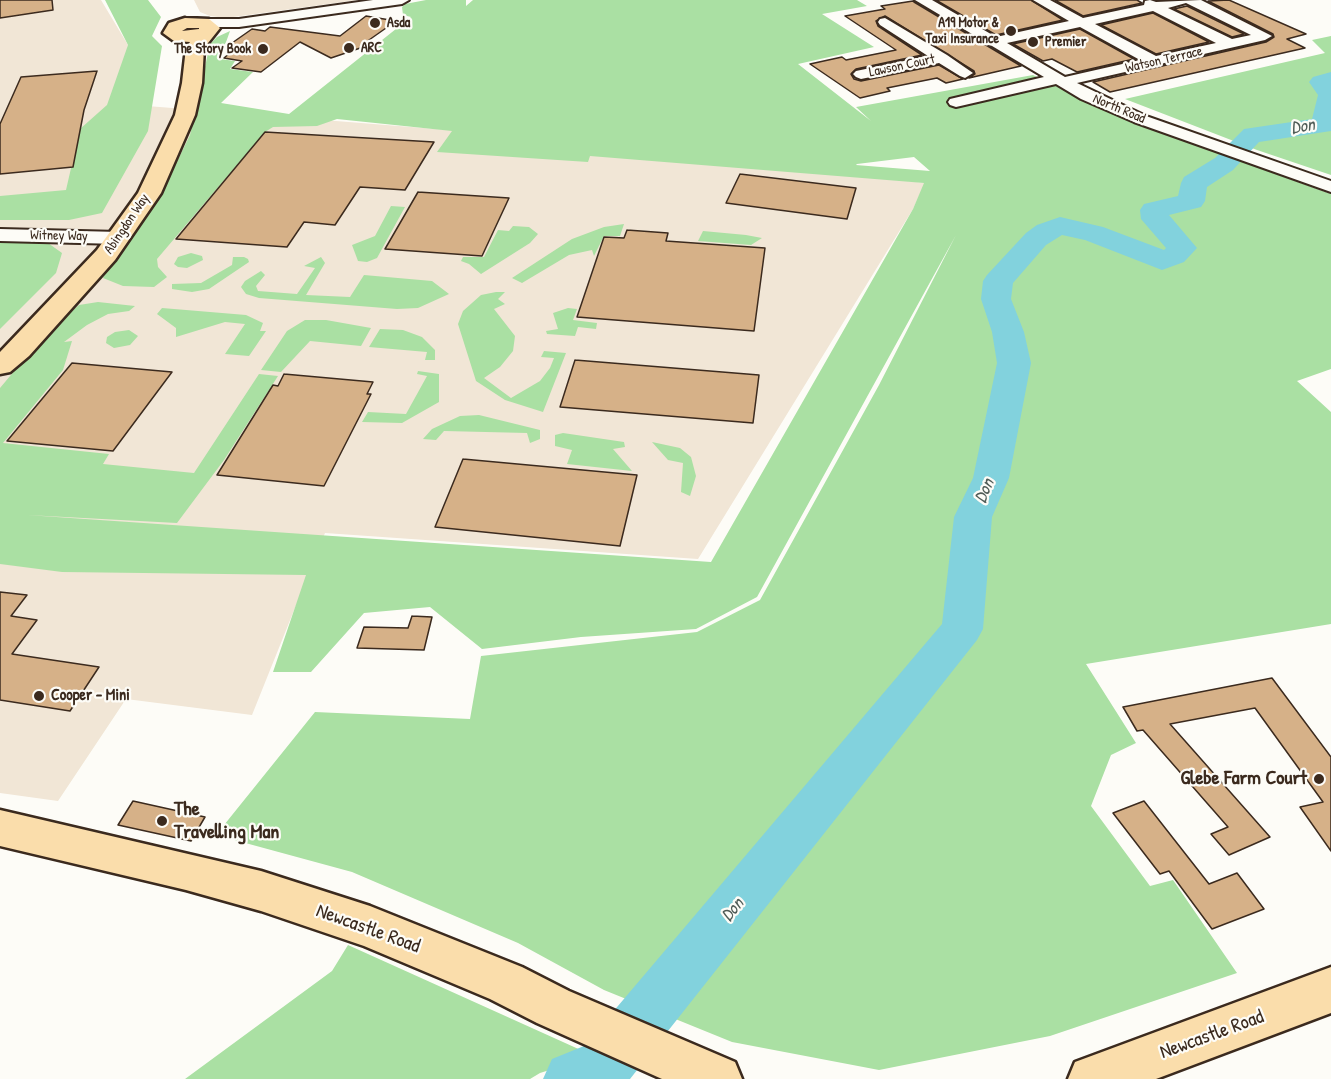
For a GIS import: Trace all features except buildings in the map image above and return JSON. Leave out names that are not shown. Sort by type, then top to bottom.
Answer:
[{"type":"main road","name":"Abingdon Way","points":[[0,366],[20,350],[67,300],[119,238],[149,193],[185,115],[192,83],[192,27]]},
{"type":"main road","name":"Newcastle Road","points":[[0,828],[186,871],[261,891],[370,927],[506,983],[553,1007],[718,1079]]},
{"type":"main road","name":"Newcastle Road","points":[[1092,1079],[1331,990]]},
{"type":"street","points":[[192,27],[239,23],[402,0]]},
{"type":"street","name":"North Road","points":[[922,0],[1060,81],[1140,119],[1331,187]]},
{"type":"street","points":[[1040,0],[1155,62]]},
{"type":"street","points":[[992,42],[1081,22],[1148,3],[1184,0]]},
{"type":"street","name":"Watson Terrace","points":[[956,102],[1155,62],[1265,36],[1190,0]]},
{"type":"street","points":[[1148,3],[1230,44]]},
{"type":"street","points":[[868,25],[901,19]]},
{"type":"street","name":"Lawson Court","points":[[885,22],[965,72]]},
{"type":"street","name":"Lawson Court","points":[[919,43],[974,31]]},
{"type":"street","name":"Lawson Court","points":[[861,74],[942,58]]},
{"type":"street","points":[[989,81],[1004,91]]},
{"type":"street","name":"Witney Way","points":[[0,235],[119,238]]},
{"type":"shaded area","points":[[0,0],[101,0],[128,45],[122,104],[449,130],[925,183],[913,209],[698,559],[325,533],[252,715],[126,699],[58,801],[0,793]]},
{"type":"shaded area","points":[[194,0],[358,0],[226,18],[200,12]]},
{"type":"green space","points":[[105,0],[148,0],[161,17],[152,36],[162,46],[148,131],[102,213],[69,220],[0,220],[0,196],[66,190],[80,129],[107,105],[128,45]]},
{"type":"green space","points":[[426,0],[466,0],[466,6],[473,0],[857,0],[867,6],[822,14],[874,47],[798,64],[871,121],[856,107],[1033,75],[1122,118],[1331,194],[1331,369],[1297,381],[1331,412],[1331,624],[1086,664],[1136,743],[1111,755],[1091,806],[1150,886],[1173,880],[1237,973],[1050,1036],[879,1070],[732,1042],[604,990],[518,943],[352,872],[216,835],[315,712],[470,719],[481,656],[697,632],[760,600],[879,385],[956,235],[757,597],[696,629],[581,637],[482,649],[430,607],[364,613],[311,672],[273,672],[306,575],[62,572],[0,564],[0,388],[47,332],[79,305],[98,302],[135,306],[129,311],[108,314],[87,325],[64,342],[72,341],[63,370],[3,443],[109,454],[103,464],[194,473],[259,374],[278,376],[224,460],[177,523],[27,515],[711,562],[913,209],[924,183],[590,156],[588,162],[437,152],[452,131],[337,119],[317,126],[273,127],[265,132],[157,259],[158,267],[167,277],[154,287],[123,286],[103,278],[107,267],[158,200],[190,135],[210,44],[217,37],[230,31],[220,59],[235,61],[230,69],[253,72],[221,103],[289,114],[411,17],[403,15],[402,7],[405,4]],"holes":[[[914,157],[930,171],[856,165]]]},
{"type":"green space","points":[[1331,36],[1331,175],[1257,150],[1125,99],[1325,53],[1312,40]]},
{"type":"green space","points":[[391,206],[405,207],[377,258],[367,262],[358,261],[352,245],[375,236]]},
{"type":"green space","points":[[624,224],[620,236],[604,236],[594,256],[592,250],[569,255],[522,283],[512,278],[572,239],[604,227]]},
{"type":"green space","points":[[513,226],[529,227],[538,234],[530,243],[481,274],[469,264],[461,261],[463,257],[484,257],[498,230],[509,231]]},
{"type":"green space","points":[[703,231],[762,238],[751,245],[698,241]]},
{"type":"green space","points":[[0,242],[48,243],[62,253],[56,273],[0,329]]},
{"type":"green space","points":[[191,253],[202,256],[203,260],[187,268],[174,264],[178,257]]},
{"type":"green space","points":[[233,257],[244,257],[249,262],[209,289],[192,292],[172,289],[172,284],[201,283],[232,265]]},
{"type":"green space","points":[[321,257],[325,263],[306,295],[350,297],[364,275],[432,281],[449,294],[418,308],[397,309],[259,298],[246,294],[241,287],[245,281],[261,271],[265,275],[256,286],[258,291],[297,294],[315,268],[304,266]]},
{"type":"green space","points":[[505,292],[498,299],[505,304],[494,309],[515,336],[513,351],[500,367],[484,378],[511,398],[540,381],[550,368],[554,358],[541,357],[544,351],[566,353],[543,412],[505,400],[476,381],[458,324],[463,311],[481,295]]},
{"type":"green space","points":[[162,308],[246,315],[263,323],[260,331],[266,331],[249,356],[225,354],[245,324],[225,322],[176,337],[176,328],[157,314]]},
{"type":"green space","points":[[568,308],[577,309],[573,320],[597,323],[596,329],[578,327],[575,336],[547,334],[546,331],[558,329],[553,313]]},
{"type":"green space","points":[[305,320],[326,320],[371,328],[361,346],[310,341],[281,372],[261,370],[287,331]]},
{"type":"green space","points":[[380,329],[403,330],[422,337],[435,350],[435,360],[425,360],[427,352],[369,347]]},
{"type":"green space","points":[[129,330],[138,336],[130,345],[114,348],[106,343],[107,337],[115,332]]},
{"type":"green space","points":[[418,371],[439,374],[439,402],[402,423],[362,422],[368,412],[406,414],[427,376],[417,374]]},
{"type":"green space","points":[[479,415],[540,430],[540,439],[530,443],[527,433],[444,431],[436,440],[423,439],[432,429],[460,416]]},
{"type":"green space","points":[[563,433],[624,442],[625,447],[613,449],[632,471],[567,464],[572,450],[555,446],[555,435]]},
{"type":"green space","points":[[652,442],[680,448],[691,457],[696,476],[690,496],[681,492],[683,463],[668,460]]},
{"type":"green space","points":[[348,945],[594,1056],[540,1073],[530,1079],[185,1079],[332,971]]},
{"type":"waterway","name":"Don","points":[[572,1079],[602,1069],[962,629],[973,517],[991,478],[1014,363],[1008,332],[996,299],[998,281],[1036,239],[1060,226],[1093,233],[1162,261],[1174,256],[1182,248],[1155,219],[1154,210],[1191,201],[1194,183],[1224,164],[1253,134],[1270,134],[1323,125],[1330,95],[1321,82],[1331,79]]},
{"type":"place","name":"Asda","points":[[375,23]]},
{"type":"place","name":"A19 Motor & Taxi Insurance","points":[[1011,31]]},
{"type":"place","name":"Premier","points":[[1033,42]]},
{"type":"place","name":"ARC","points":[[349,48]]},
{"type":"place","name":"The Story Book","points":[[263,49]]},
{"type":"place","name":"Cooper - Mini","points":[[39,696]]},
{"type":"place","name":"Glebe Farm Court","points":[[1319,779]]},
{"type":"place","name":"The Travelling Man","points":[[162,821]]}]
